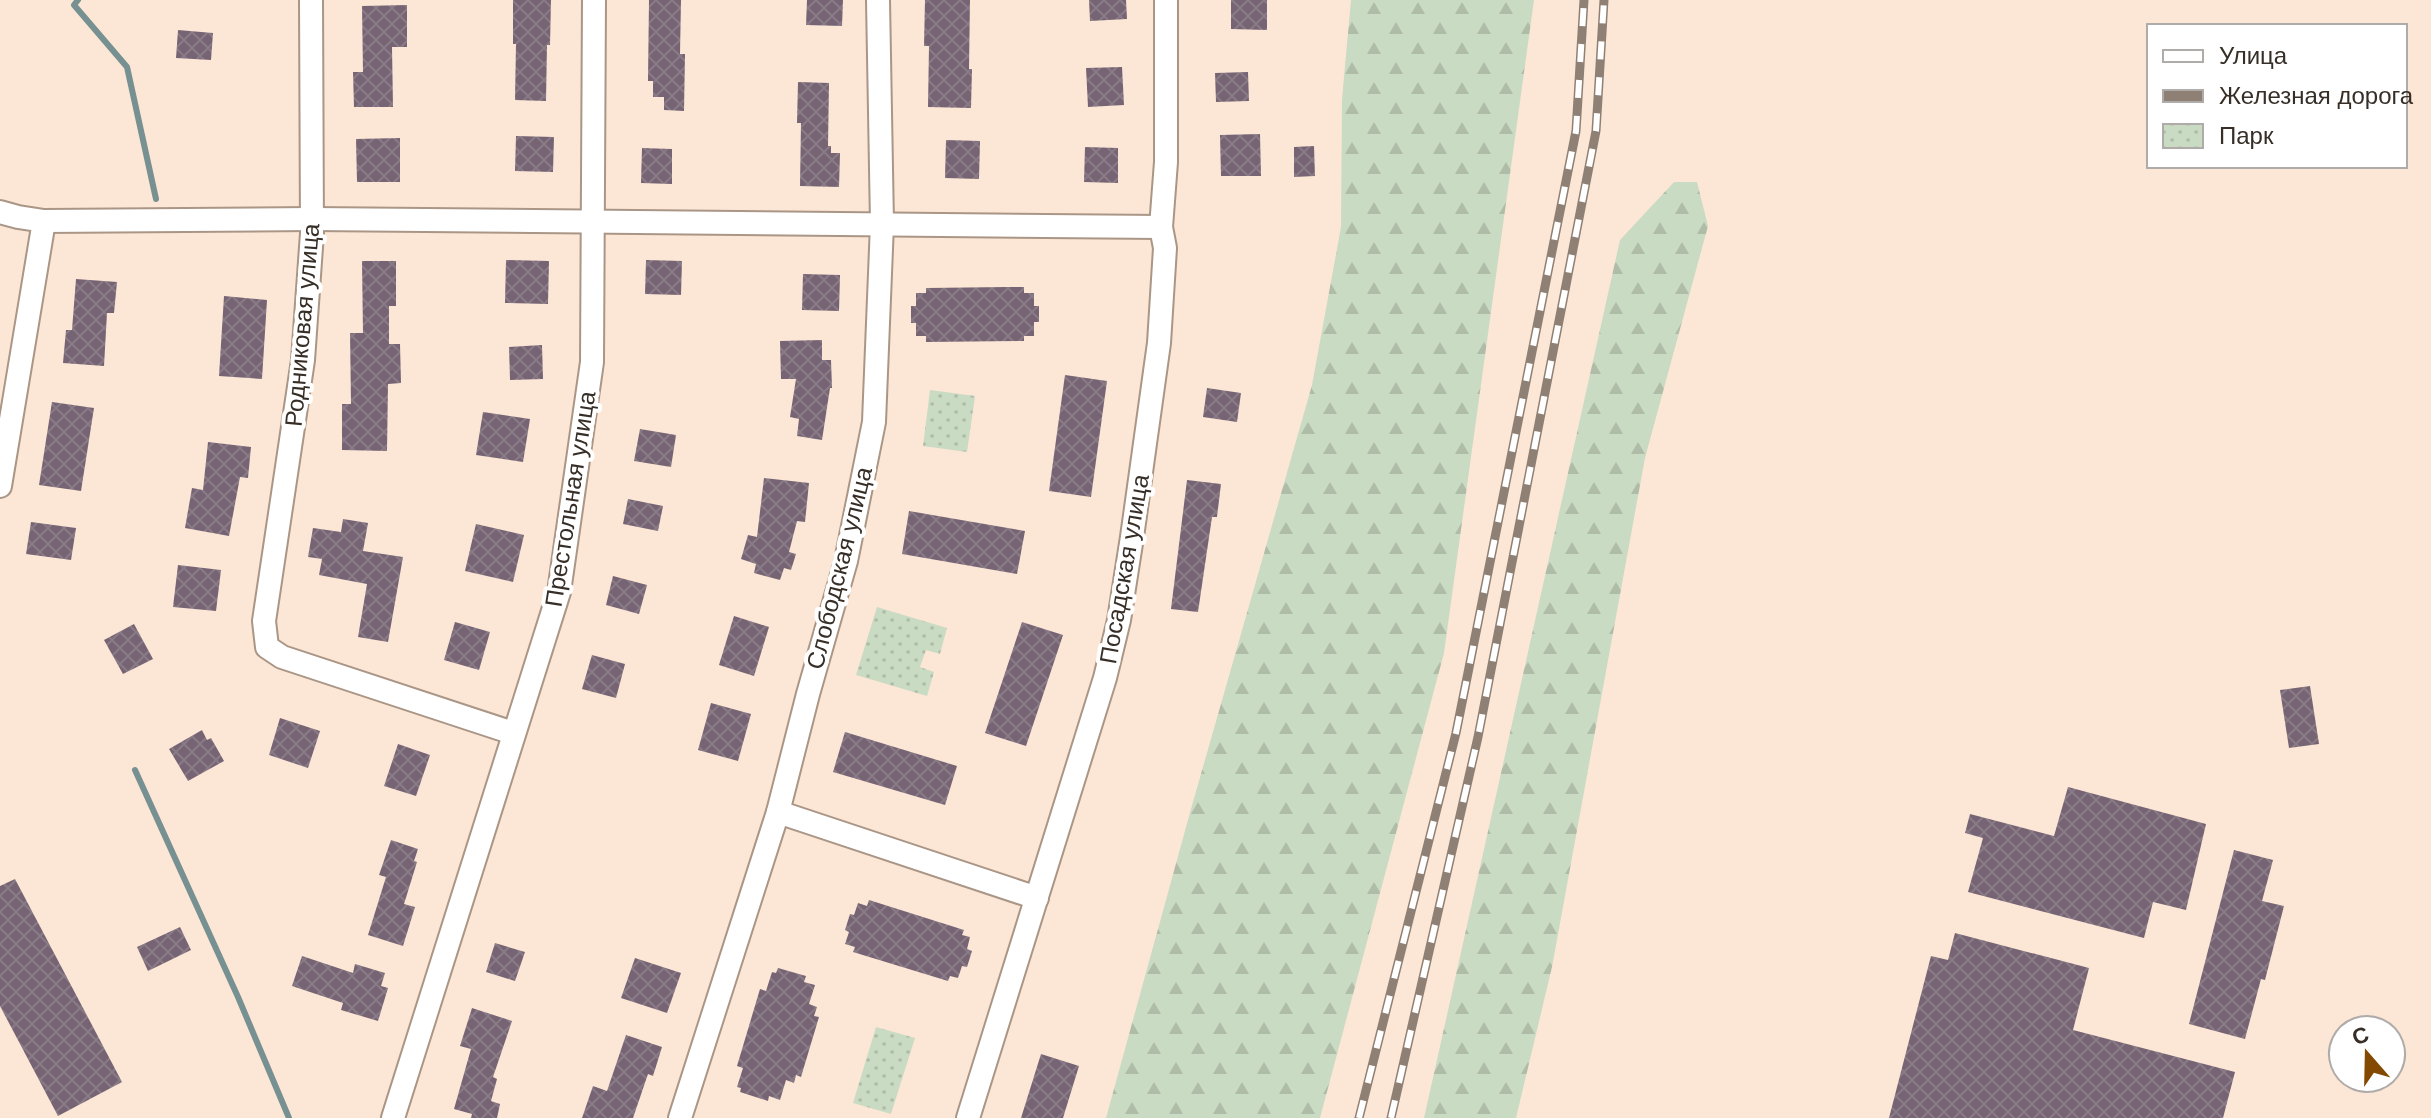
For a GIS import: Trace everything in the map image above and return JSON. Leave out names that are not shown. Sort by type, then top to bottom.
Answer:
[{"type":"street","name":"Родниковая улица","points":[[311,0],[312,219],[303,360],[264,621],[267,647],[282,657],[513,733]]},
{"type":"street","name":"Престольная улица","points":[[393,1118],[559,592],[592,362],[594,0]]},
{"type":"street","name":"Слободская улица","points":[[680,1118],[778,812],[846,561],[874,422],[882,224],[878,0]]},
{"type":"street","name":"Посадская улица","points":[[968,1118],[1105,678],[1119,620],[1159,343],[1165,248],[1161,227],[1166,162],[1166,0]]},
{"type":"street","points":[[0,212],[44,221],[312,219],[1161,227]]},
{"type":"street","points":[[0,486],[44,221]]},
{"type":"street","points":[[778,812],[1037,898]]},
{"type":"green space","points":[[1351,0],[1534,0],[1444,653],[1320,1118],[1106,1118],[1312,385],[1341,227],[1342,99]]},
{"type":"green space","points":[[1674,182],[1697,182],[1708,226],[1645,458],[1552,967],[1516,1118],[1424,1118],[1620,240]]},
{"type":"green space","points":[[930,390],[975,396],[967,452],[923,446]]},
{"type":"green space","points":[[877,607],[947,628],[940,654],[926,650],[920,667],[934,672],[927,696],[856,675]]},
{"type":"green space","points":[[876,1027],[915,1038],[891,1114],[853,1103]]},
{"type":"building","points":[[513,0],[551,0],[546,101],[515,100]]},
{"type":"building","points":[[649,0],[681,0],[680,54],[685,54],[684,111],[664,110],[664,97],[653,97],[653,81],[648,81]]},
{"type":"building","points":[[807,0],[843,0],[842,26],[806,25]]},
{"type":"building","points":[[925,0],[970,0],[971,108],[928,107],[929,46],[924,46]]},
{"type":"building","points":[[1089,0],[1126,0],[1127,19],[1090,21]]},
{"type":"building","points":[[1231,0],[1267,0],[1267,30],[1231,29]]},
{"type":"building","points":[[407,5],[407,47],[392,47],[393,107],[354,107],[353,72],[363,72],[362,6]]},
{"type":"building","points":[[178,30],[213,33],[211,60],[176,58]]},
{"type":"building","points":[[1122,67],[1124,105],[1088,107],[1086,68]]},
{"type":"building","points":[[1248,72],[1249,101],[1216,102],[1215,73]]},
{"type":"building","points":[[798,82],[829,83],[828,146],[831,146],[831,153],[840,153],[839,187],[800,186]]},
{"type":"building","points":[[1260,134],[1261,176],[1221,176],[1220,135]]},
{"type":"building","points":[[516,136],[554,137],[553,172],[515,171]]},
{"type":"building","points":[[400,138],[400,182],[357,182],[356,139]]},
{"type":"building","points":[[946,140],[980,141],[979,179],[945,178]]},
{"type":"building","points":[[1314,146],[1315,176],[1294,177],[1294,147]]},
{"type":"building","points":[[1085,147],[1118,148],[1118,183],[1084,182]]},
{"type":"building","points":[[642,148],[672,149],[672,184],[641,183]]},
{"type":"building","points":[[506,260],[549,261],[548,304],[505,303]]},
{"type":"building","points":[[646,260],[682,261],[681,295],[645,294]]},
{"type":"building","points":[[362,261],[396,261],[396,306],[389,306],[389,344],[400,344],[401,383],[388,384],[387,451],[342,450],[342,404],[351,404],[350,333],[363,333]]},
{"type":"building","points":[[803,274],[840,275],[839,311],[802,310]]},
{"type":"building","points":[[76,279],[117,282],[114,313],[107,313],[104,366],[63,363],[66,330],[72,330]]},
{"type":"building","points":[[1024,287],[1024,293],[1034,293],[1034,306],[1039,306],[1039,322],[1034,322],[1034,336],[1024,336],[1024,341],[926,342],[926,336],[916,336],[916,323],[911,323],[911,306],[916,306],[916,293],[926,293],[926,288]]},
{"type":"building","points":[[224,296],[267,300],[262,379],[219,376]]},
{"type":"building","points":[[822,340],[822,360],[831,360],[832,388],[822,440],[797,436],[799,419],[790,417],[796,379],[781,379],[780,341]]},
{"type":"building","points":[[542,345],[543,379],[510,380],[509,347]]},
{"type":"building","points":[[1065,375],[1107,381],[1091,497],[1049,491]]},
{"type":"building","points":[[1207,388],[1241,393],[1237,422],[1203,417]]},
{"type":"building","points":[[52,402],[94,408],[81,491],[39,485]]},
{"type":"building","points":[[483,412],[530,419],[523,462],[476,455]]},
{"type":"building","points":[[640,429],[676,435],[671,467],[634,461]]},
{"type":"building","points":[[208,442],[251,447],[248,478],[240,477],[229,536],[185,528],[192,488],[203,490]]},
{"type":"building","points":[[764,478],[809,483],[805,522],[797,521],[789,552],[796,554],[791,570],[784,568],[780,580],[754,573],[756,564],[741,559],[748,535],[757,537]]},
{"type":"building","points":[[1187,480],[1221,484],[1217,517],[1212,517],[1198,612],[1171,609]]},
{"type":"building","points":[[628,499],[663,506],[658,531],[623,524]]},
{"type":"building","points":[[909,511],[1025,531],[1017,574],[902,554]]},
{"type":"building","points":[[343,519],[368,523],[363,551],[403,557],[388,642],[358,637],[367,584],[319,575],[322,559],[308,557],[313,528],[341,532]]},
{"type":"building","points":[[31,522],[76,528],[71,560],[26,554]]},
{"type":"building","points":[[476,524],[524,535],[513,582],[465,571]]},
{"type":"building","points":[[178,565],[221,570],[216,611],[173,607]]},
{"type":"building","points":[[613,576],[647,585],[639,614],[606,605]]},
{"type":"building","points":[[734,616],[769,627],[754,676],[719,665]]},
{"type":"building","points":[[455,622],[490,632],[479,670],[444,660]]},
{"type":"building","points":[[1022,622],[1063,635],[1026,746],[985,733]]},
{"type":"building","points":[[134,624],[153,659],[123,674],[104,640]]},
{"type":"building","points":[[592,655],[625,664],[616,698],[582,689]]},
{"type":"building","points":[[2310,686],[2319,744],[2289,748],[2280,690]]},
{"type":"building","points":[[711,703],[751,714],[738,761],[698,750]]},
{"type":"building","points":[[280,718],[320,731],[308,768],[269,755]]},
{"type":"building","points":[[202,730],[207,740],[211,738],[224,761],[188,781],[169,749]]},
{"type":"building","points":[[845,732],[957,766],[945,805],[833,772]]},
{"type":"building","points":[[398,744],[430,755],[416,796],[384,786]]},
{"type":"building","points":[[2068,787],[2206,824],[2186,910],[2153,902],[2144,938],[1968,892],[1983,838],[1965,833],[1970,814],[2054,836]]},
{"type":"building","points":[[391,840],[418,849],[404,904],[415,907],[403,946],[368,935],[386,877],[379,875]]},
{"type":"building","points":[[2234,850],[2273,860],[2262,901],[2284,906],[2265,980],[2261,979],[2245,1039],[2189,1024]]},
{"type":"building","points":[[15,879],[122,1082],[58,1116],[0,1006],[0,886]]},
{"type":"building","points":[[869,900],[964,930],[962,935],[970,937],[967,949],[972,951],[967,967],[962,966],[958,978],[950,976],[948,981],[853,952],[855,947],[845,944],[849,932],[845,930],[850,914],[854,915],[858,903],[867,906]]},
{"type":"building","points":[[180,927],[191,950],[148,971],[137,947]]},
{"type":"building","points":[[1955,933],[2089,968],[2073,1030],[2235,1072],[2223,1118],[1889,1118],[1931,956],[1948,960]]},
{"type":"building","points":[[495,943],[525,952],[515,981],[486,972]]},
{"type":"building","points":[[302,956],[353,973],[355,964],[385,973],[381,986],[388,988],[378,1021],[341,1010],[343,1003],[292,986]]},
{"type":"building","points":[[635,958],[681,973],[667,1013],[621,998]]},
{"type":"building","points":[[778,968],[806,976],[804,982],[815,985],[809,1004],[817,1007],[814,1016],[819,1017],[801,1077],[796,1075],[794,1083],[786,1080],[780,1100],[769,1096],[768,1101],[740,1092],[741,1088],[737,1087],[743,1068],[737,1066],[760,989],[766,991],[772,972],[776,973]]},
{"type":"building","points":[[472,1008],[512,1021],[493,1077],[497,1079],[491,1101],[500,1104],[497,1118],[471,1118],[472,1114],[454,1109],[471,1049],[460,1046]]},
{"type":"building","points":[[626,1035],[662,1047],[653,1076],[648,1074],[633,1118],[582,1118],[593,1086],[607,1091]]},
{"type":"building","points":[[1041,1054],[1079,1066],[1063,1118],[1021,1118]]},
{"type":"waterway","points":[[78,0],[74,5],[127,67],[156,199]]},
{"type":"waterway","points":[[135,770],[289,1118]]},
{"type":"railway","points":[[1359,1118],[1456,733],[1576,131],[1584,0]]},
{"type":"railway","points":[[1391,1118],[1478,737],[1596,131],[1604,0]]}]
